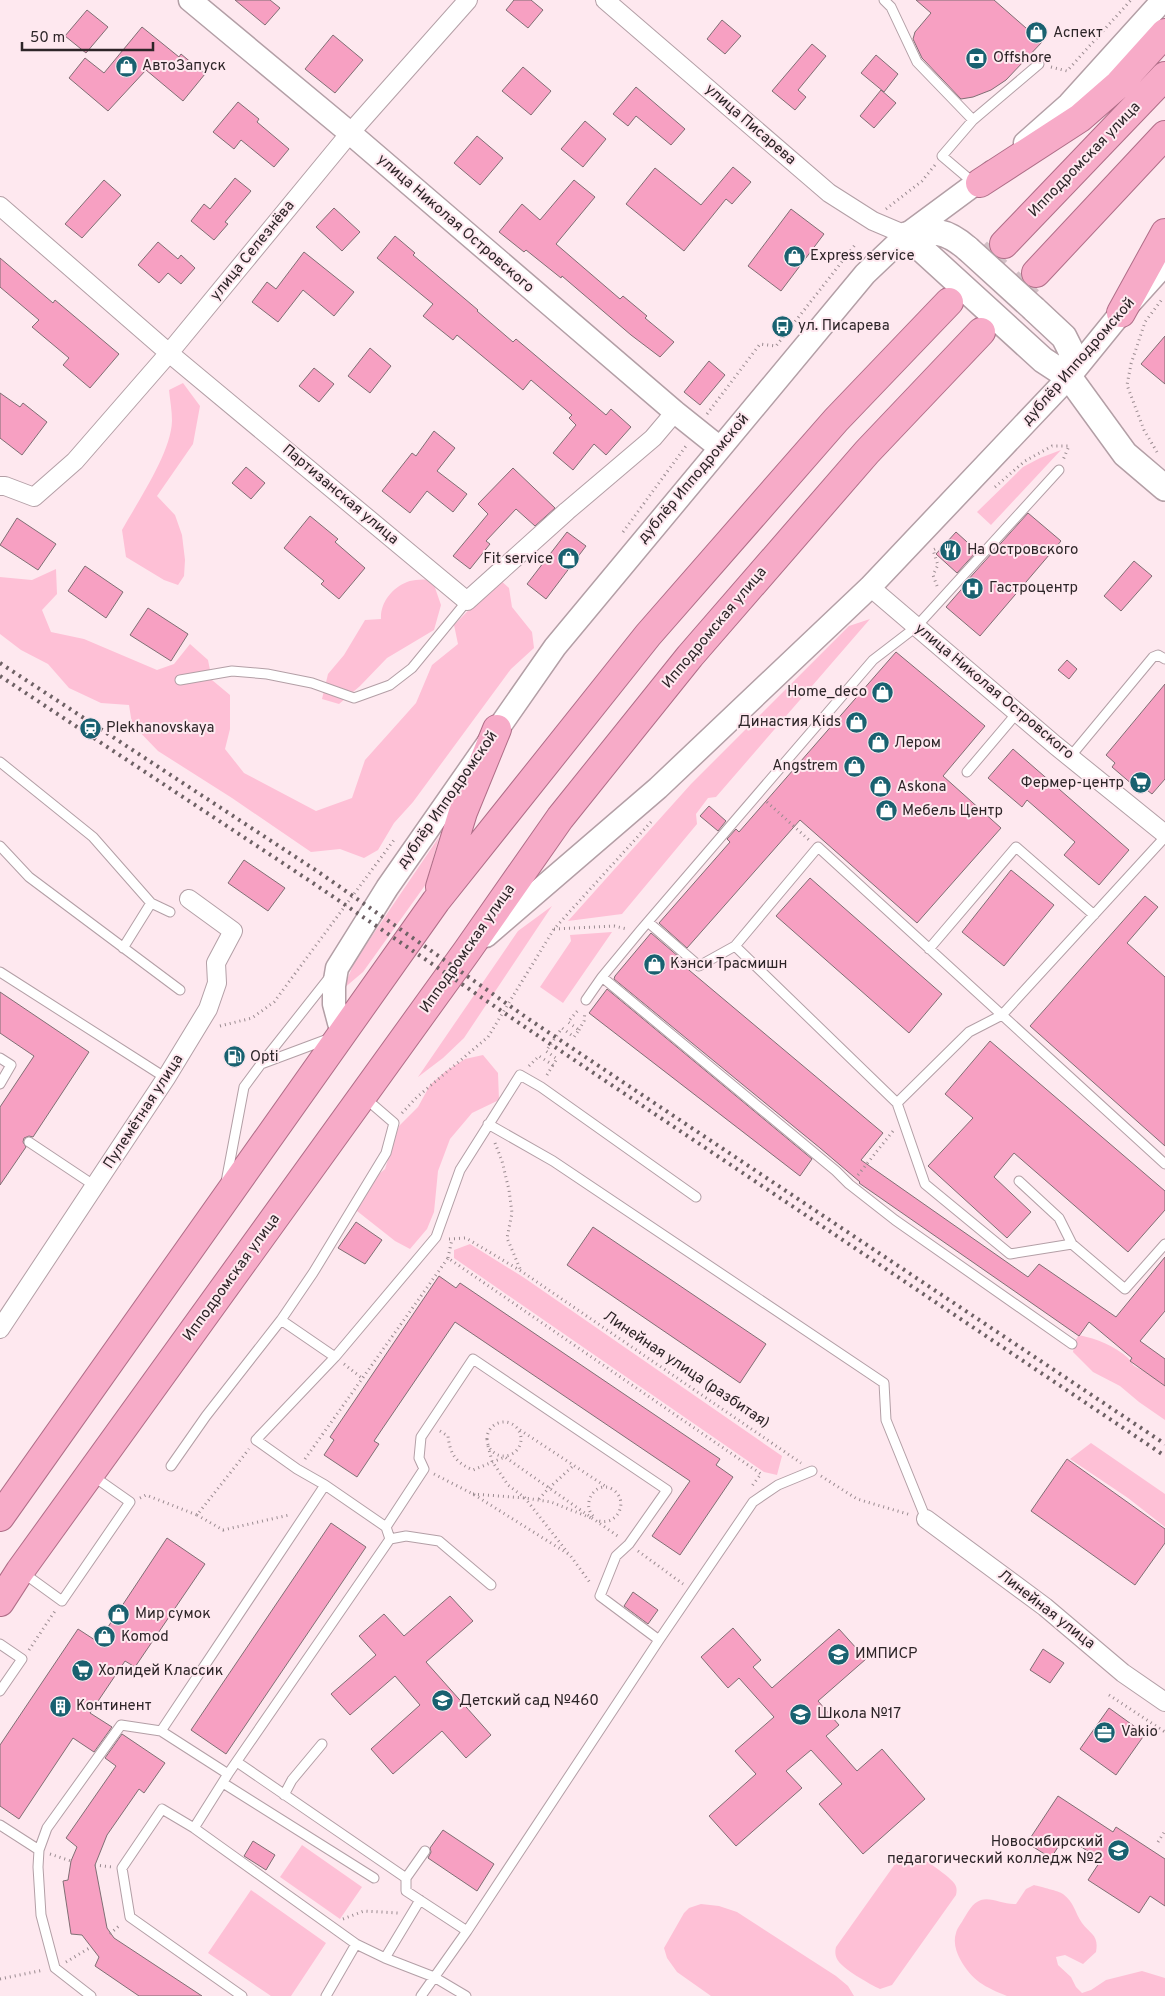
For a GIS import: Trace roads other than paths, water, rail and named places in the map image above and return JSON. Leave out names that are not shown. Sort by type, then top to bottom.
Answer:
[{"type":"highway","points":[[977,184],[1080,118],[1119,84],[1165,33]]},
{"type":"highway","name":"Ипподромская улица","points":[[1004,244],[1165,76]]},
{"type":"highway","points":[[1036,272],[1165,135]]},
{"type":"highway","points":[[1121,314],[1165,234]]},
{"type":"highway","points":[[0,1516],[436,901],[648,635],[836,420],[949,302]]},
{"type":"highway","name":"Ипподромская улица","points":[[0,1602],[20,1570],[468,951],[560,818],[690,656],[867,452],[981,332]]},
{"type":"highway","points":[[436,901],[463,812],[497,729]]},
{"type":"main road","name":"улица Писарева","points":[[906,234],[932,231],[955,237],[1064,337],[1072,353],[1069,377]]},
{"type":"main road","name":"улица Писарева","points":[[906,234],[1043,360],[1069,377],[1125,454],[1165,488]]},
{"type":"street","name":"улица Николая Островского","points":[[190,0],[350,133],[675,412],[720,448]]},
{"type":"street","name":"улица Селезнёва","points":[[0,486],[5,486],[34,497],[75,461],[169,353],[350,133],[468,0]]},
{"type":"street","name":"улица Писарева","points":[[605,0],[829,193],[873,221],[906,234]]},
{"type":"street","name":"дублёр Ипподромской","points":[[342,1034],[334,1004],[337,968],[388,888],[555,647],[865,274],[906,234],[977,184],[1069,104],[1163,0]]},
{"type":"street","name":"Партизанская улица","points":[[0,206],[169,353],[468,601]]},
{"type":"street","name":"дублёр Ипподромской","points":[[468,951],[658,788],[870,587],[1069,377],[1165,264]]},
{"type":"street","points":[[468,601],[567,511],[653,438],[675,412]]},
{"type":"street","name":"улица Николая Островского","points":[[870,587],[1070,757],[1164,832]]},
{"type":"street","name":"Пулемётная улица","points":[[0,1329],[166,1078],[208,1010],[217,983],[216,963],[233,931],[189,899]]},
{"type":"street","name":"Линейная улица","points":[[926,1519],[1045,1607],[1123,1672],[1165,1702]]},
{"type":"lane","points":[[884,0],[891,7],[917,62],[973,120]]},
{"type":"lane","points":[[977,184],[942,156],[973,120],[1039,64]]},
{"type":"lane","points":[[586,1000],[602,977],[648,922],[873,660],[916,627],[1059,470]]},
{"type":"lane","points":[[180,680],[232,671],[266,674],[312,683],[354,698],[390,685],[412,668],[468,601]]},
{"type":"lane","points":[[1070,757],[1153,658],[1158,655],[1165,659]]},
{"type":"lane","points":[[967,772],[1017,712]]},
{"type":"lane","points":[[0,762],[93,837],[151,903],[170,912]]},
{"type":"lane","points":[[897,1103],[969,1032],[1002,1015],[1094,915],[1164,832]]},
{"type":"lane","points":[[0,846],[29,877],[180,990]]},
{"type":"lane","points":[[648,922],[699,966],[735,946],[818,847],[1165,1164]]},
{"type":"lane","points":[[930,949],[1016,847],[1094,915]]},
{"type":"lane","points":[[123,948],[151,903]]},
{"type":"lane","points":[[735,946],[897,1103],[924,1184],[1010,1254],[1072,1244]]},
{"type":"lane","points":[[222,1201],[244,1087],[337,968]]},
{"type":"lane","points":[[0,972],[166,1078]]},
{"type":"lane","points":[[602,977],[836,1171],[849,1184],[903,1226],[1072,1344]]},
{"type":"lane","points":[[261,1064],[342,1034]]},
{"type":"lane","points":[[0,1058],[12,1065],[0,1084]]},
{"type":"lane","points":[[390,1538],[386,1526],[326,1485],[297,1469],[256,1440],[335,1357],[436,1237],[460,1170],[520,1075],[541,1087],[696,1197]]},
{"type":"lane","points":[[170,1466],[206,1416],[316,1275],[386,1153],[394,1123],[363,1096]]},
{"type":"lane","points":[[488,1124],[553,1162],[884,1383],[886,1420],[926,1519]]},
{"type":"lane","points":[[29,1142],[95,1186]]},
{"type":"lane","points":[[1019,1181],[1059,1218],[1072,1244],[1125,1289],[1165,1244]]},
{"type":"lane","points":[[282,1320],[335,1357]]},
{"type":"lane","points":[[386,1526],[424,1469],[419,1458],[420,1437],[473,1359],[667,1490],[629,1544],[616,1556],[600,1596],[659,1640]]},
{"type":"lane","points":[[421,1996],[467,1931],[659,1640],[753,1502],[778,1485],[812,1471]]},
{"type":"lane","points":[[20,1570],[62,1600],[130,1502],[91,1474]]},
{"type":"lane","points":[[161,1732],[326,1485]]},
{"type":"lane","points":[[194,1828],[228,1774],[390,1538],[406,1536],[439,1541],[491,1585]]},
{"type":"lane","points":[[0,1644],[22,1659],[0,1692]]},
{"type":"lane","points":[[91,1996],[55,1968],[41,1915],[39,1850],[47,1828],[121,1726],[161,1732],[228,1774]]},
{"type":"lane","points":[[284,1795],[292,1780],[322,1744]]},
{"type":"lane","points":[[237,1762],[406,1878]]},
{"type":"lane","points":[[223,1783],[374,1878]]},
{"type":"lane","points":[[242,1996],[130,1917],[122,1868],[162,1809],[194,1828],[356,1944],[385,1958],[434,1977],[466,1996]]},
{"type":"lane","points":[[0,1825],[39,1850]]},
{"type":"lane","points":[[425,1851],[406,1878],[406,1891],[467,1931]]},
{"type":"lane","points":[[385,1958],[420,1900]]},
{"type":"lane","points":[[326,1996],[356,1944]]},
{"type":"tunnel","points":[[949,302],[1004,244]]},
{"type":"tunnel","points":[[981,332],[1036,273]]},
{"type":"railway","points":[[0,663],[320,873],[530,1020],[1165,1444]]},
{"type":"railway","points":[[0,676],[313,883],[1165,1456]]},
{"type":"place","name":"Аспект","points":[[1037,33]]},
{"type":"place","name":"Offshore","points":[[977,58]]},
{"type":"place","name":"АвтоЗапуск","points":[[126,66]]},
{"type":"place","name":"Express service","points":[[794,256]]},
{"type":"place","name":"ул. Писарева","points":[[782,326]]},
{"type":"place","name":"На Островского","points":[[951,550]]},
{"type":"place","name":"Fit service","points":[[569,559]]},
{"type":"place","name":"Гастроцентр","points":[[973,588]]},
{"type":"place","name":"Home_deco","points":[[883,692]]},
{"type":"place","name":"Династия Kids","points":[[857,722]]},
{"type":"place","name":"Plekhanovskaya","points":[[90,728]]},
{"type":"place","name":"Лером","points":[[878,743]]},
{"type":"place","name":"Angstrem","points":[[854,766]]},
{"type":"place","name":"Фермер-центр","points":[[1140,783]]},
{"type":"place","name":"Askona","points":[[881,787]]},
{"type":"place","name":"Мебель Центр","points":[[886,811]]},
{"type":"place","name":"Кэнси Трасмишн","points":[[654,964]]},
{"type":"place","name":"Opti","points":[[234,1057]]},
{"type":"place","name":"Мир сумок","points":[[119,1614]]},
{"type":"place","name":"Komod","points":[[105,1637]]},
{"type":"place","name":"ИМПИСР","points":[[839,1654]]},
{"type":"place","name":"Холидей Классик","points":[[82,1671]]},
{"type":"place","name":"Детский сад №460","points":[[443,1701]]},
{"type":"place","name":"Континент","points":[[60,1706]]},
{"type":"place","name":"Школа №17","points":[[801,1714]]},
{"type":"place","name":"Vakio","points":[[1105,1732]]},
{"type":"place","name":"Новосибирский педагогический колледж №2","points":[[1119,1851]]}]
